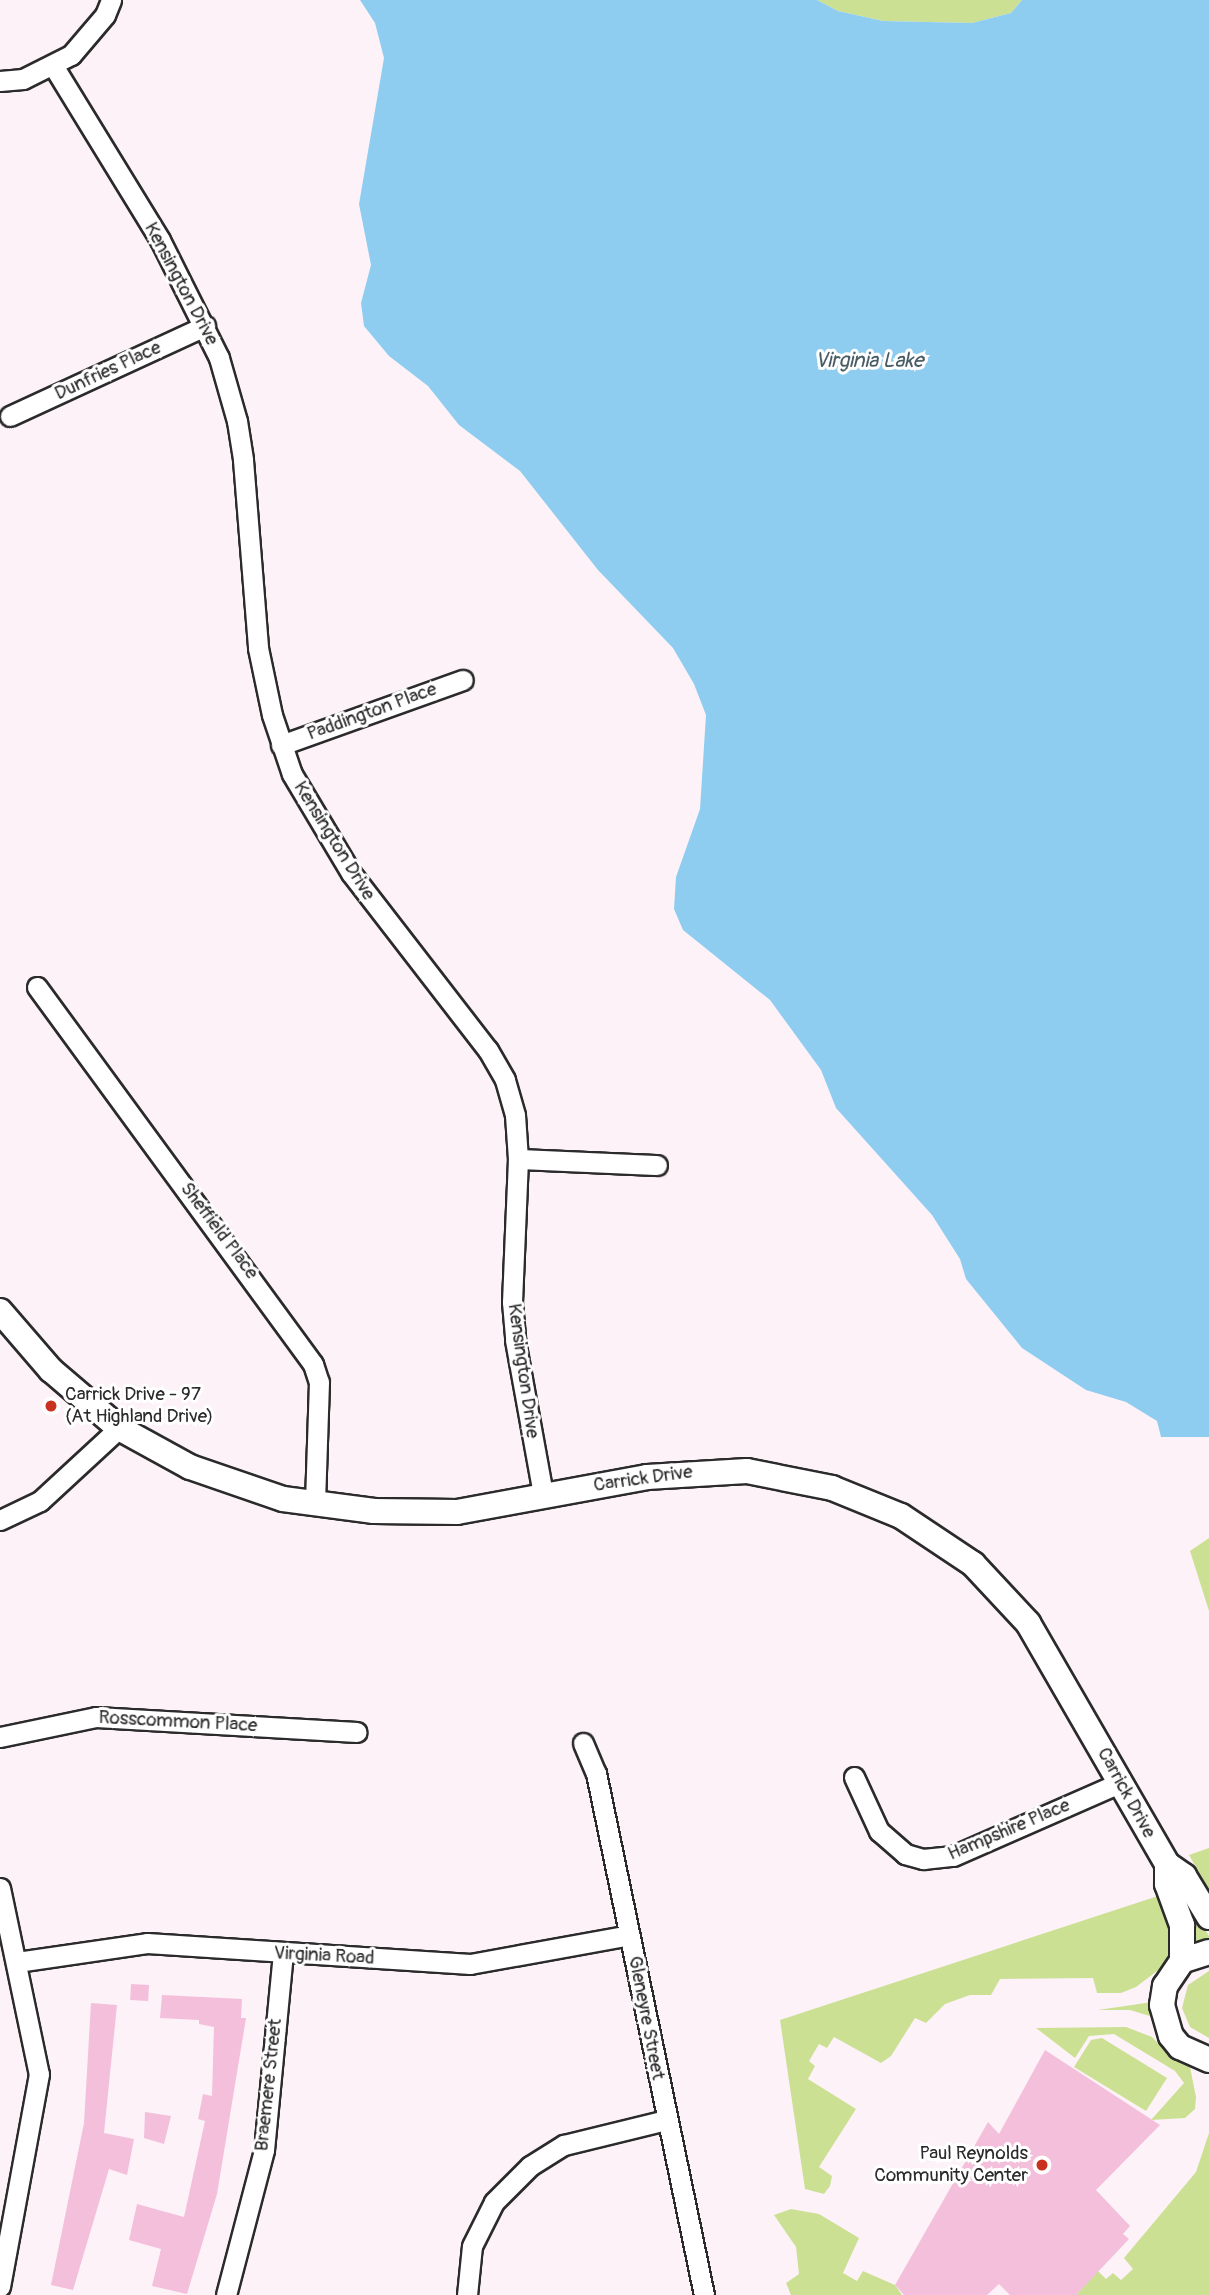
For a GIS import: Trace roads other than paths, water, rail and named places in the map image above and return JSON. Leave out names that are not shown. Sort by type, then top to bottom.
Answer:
[{"type":"street","points":[[0,81],[23,79],[54,67],[85,40],[111,0]]},
{"type":"street","name":"Kensington Drive","points":[[54,67],[160,240],[205,326],[237,421],[258,648],[281,745],[304,799],[338,854],[488,1050],[505,1080],[515,1115],[518,1159],[512,1302],[543,1494]]},
{"type":"street","name":"Dunfries Place","points":[[10,416],[205,326]]},
{"type":"street","name":"Paddington Place","points":[[281,745],[463,680]]},
{"type":"street","name":"Sheffield Place","points":[[37,987],[313,1364],[319,1382],[315,1505]]},
{"type":"street","points":[[518,1159],[657,1165]]},
{"type":"street","name":"Carrick Drive","points":[[0,1311],[51,1370],[119,1428],[222,1480],[315,1505],[374,1511],[457,1511],[543,1494],[708,1470],[747,1471],[832,1488],[901,1516],[973,1564],[1006,1596],[1046,1650],[1167,1864],[1184,1876],[1209,1917]]},
{"type":"street","points":[[0,1520],[40,1501],[119,1428]]},
{"type":"street","name":"Rosscommon Place","points":[[0,1737],[96,1717],[357,1732]]},
{"type":"street","name":"Gleneyre Street","points":[[583,1742],[596,1773],[704,2295]]},
{"type":"street","name":"Hampshire Place","points":[[854,1777],[879,1831],[905,1854],[923,1859],[953,1856],[1119,1783]]},
{"type":"street","name":"Carrick Drive","points":[[1167,1864],[1167,1884],[1182,1925],[1182,1961],[1165,1986],[1164,2021],[1181,2047],[1209,2060]]},
{"type":"street","points":[[0,1888],[39,2074],[0,2286]]},
{"type":"street","name":"Virginia Road","points":[[17,1962],[147,1943],[283,1954],[470,1964],[629,1935]]},
{"type":"street","points":[[1182,1961],[1209,1952]]},
{"type":"street","name":"Braemere Street","points":[[226,2295],[264,2150],[283,1954]]},
{"type":"street","points":[[467,2295],[472,2246],[494,2202],[530,2166],[564,2145],[666,2120]]},
{"type":"water","name":"Virginia Lake","points":[[360,0],[817,0],[838,11],[883,21],[972,23],[1011,13],[1022,0],[1209,0],[1209,1437],[1161,1437],[1157,1421],[1126,1402],[1086,1390],[1022,1348],[966,1279],[960,1259],[932,1215],[836,1108],[821,1070],[770,1000],[683,930],[674,909],[676,877],[700,809],[706,715],[694,684],[673,648],[598,570],[520,471],[459,425],[428,386],[389,356],[364,326],[361,303],[371,265],[359,204],[384,58],[375,23]]},
{"type":"place","name":"Carrick Drive - 97 (At Highland Drive)","points":[[51,1406]]},
{"type":"place","name":"Paul Reynolds Community Center","points":[[1042,2165]]}]
